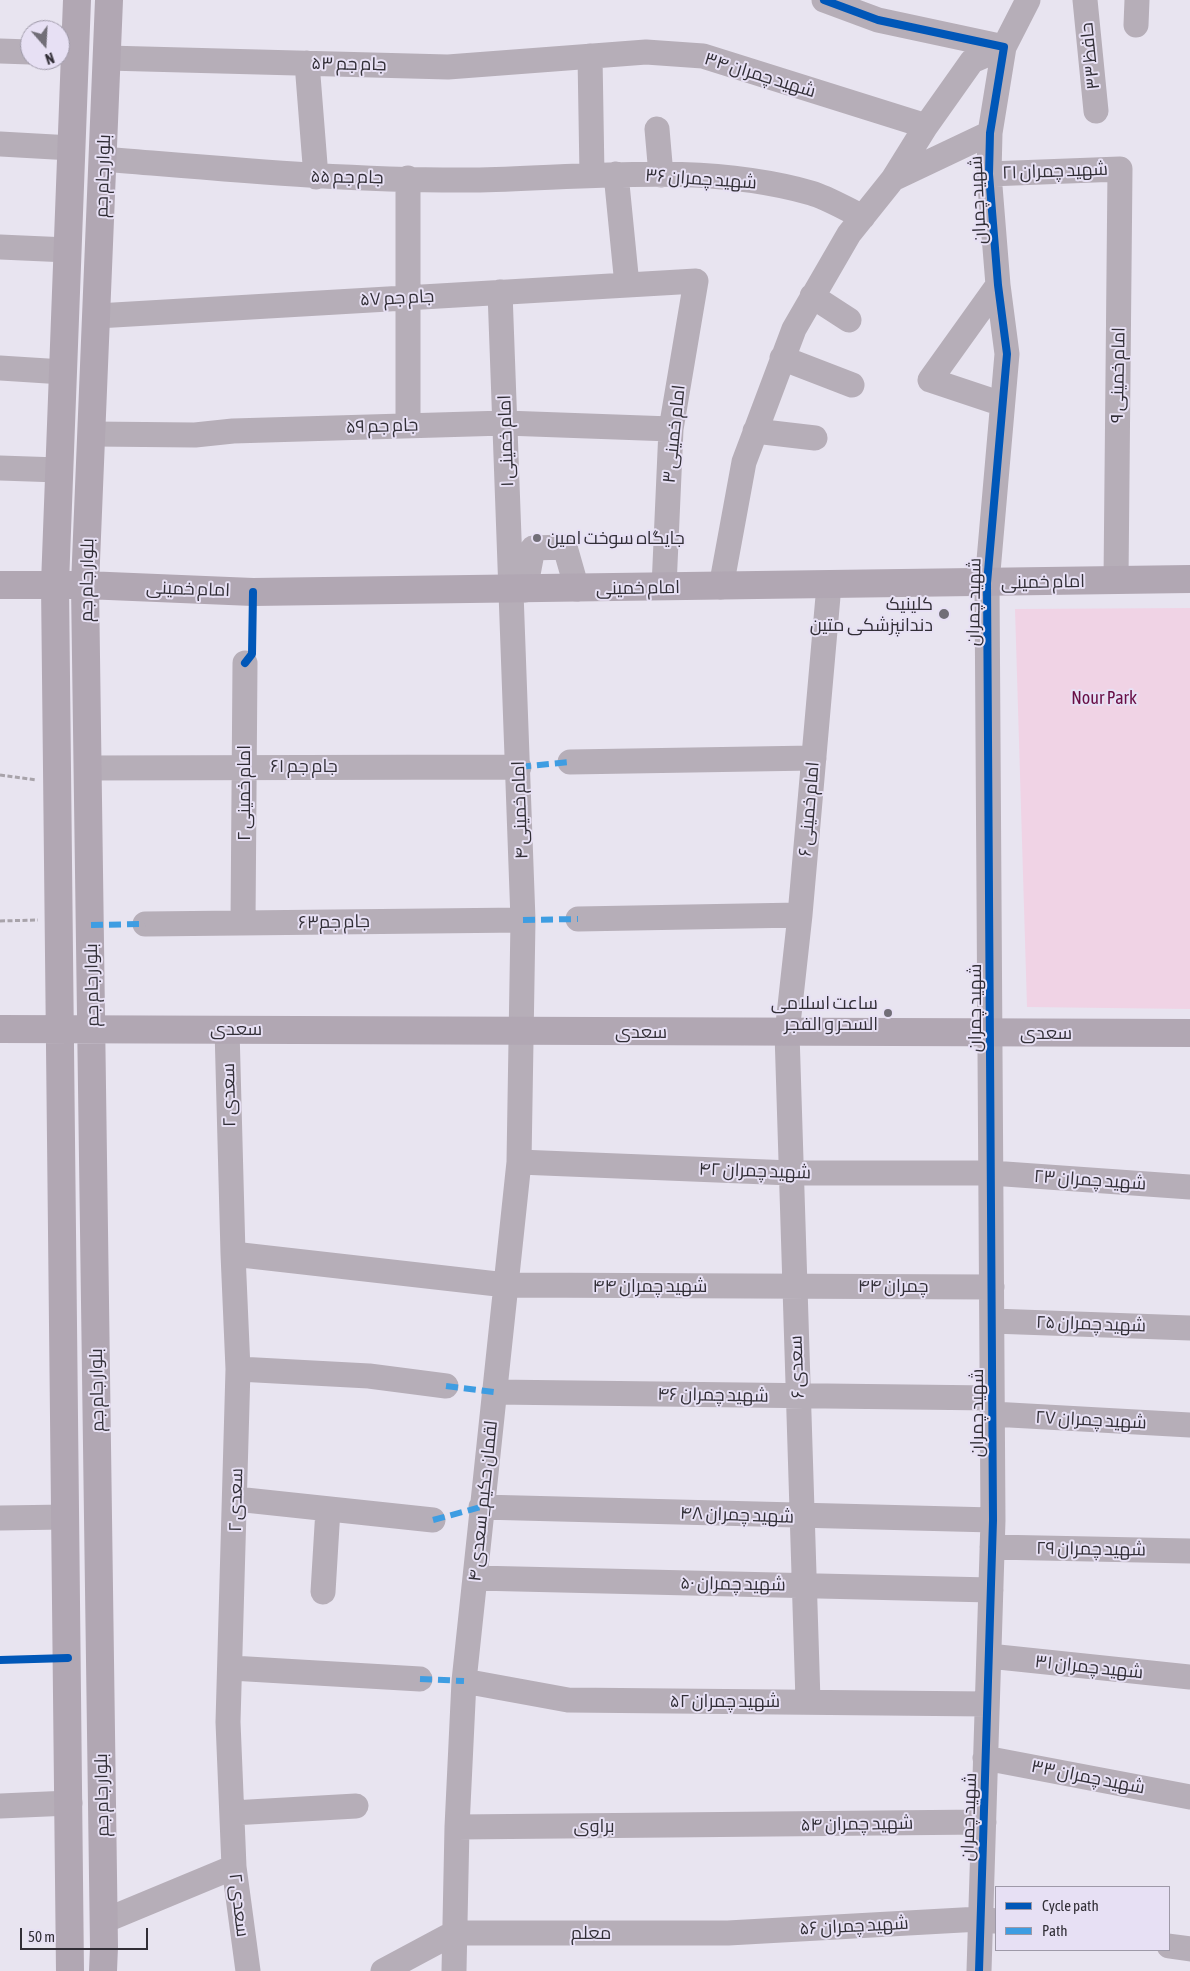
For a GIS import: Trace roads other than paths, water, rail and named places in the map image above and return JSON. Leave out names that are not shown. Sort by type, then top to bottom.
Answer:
[{"type":"main road","name":"بلوار جام جم","points":[[70,42],[77,0]]},
{"type":"main road","name":"بلوار جام جم","points":[[103,1971],[104,1921],[85,585],[93,434],[109,0]]},
{"type":"main road","name":"بلوار جام جم","points":[[69,70],[72,148],[55,584],[70,1803],[70,1971]]},
{"type":"main road","name":"امام خمینی","points":[[55,584],[253,592],[518,590],[1190,579]]},
{"type":"main road","points":[[0,585],[55,584]]},
{"type":"main road","points":[[0,1030],[60,1028]]},
{"type":"main road","name":"سعدی","points":[[60,1028],[1190,1034]]},
{"type":"main road","points":[[70,1803],[102,1802]]},
{"type":"street","points":[[824,0],[878,20],[1004,47]]},
{"type":"street","name":"شهید چمران","points":[[979,1971],[988,1920],[984,1822],[993,1520],[988,583],[1007,354],[998,285],[989,174],[990,134],[1004,47],[1028,0]]},
{"type":"street","name":"حافظ ۳۳","points":[[1085,0],[1096,111]]},
{"type":"street","points":[[1136,25],[1137,0]]},
{"type":"street","points":[[721,587],[744,462],[794,328],[849,234],[893,179],[926,126],[972,61],[1004,47]]},
{"type":"street","points":[[0,51],[20,52]]},
{"type":"street","name":"شهید چمران ۳۴","points":[[590,56],[646,52],[703,56],[926,126]]},
{"type":"street","name":"جام جم ۵۳","points":[[107,58],[448,67],[590,56]]},
{"type":"street","points":[[590,56],[604,174],[627,285]]},
{"type":"street","points":[[307,64],[316,177]]},
{"type":"street","points":[[657,128],[662,175]]},
{"type":"street","points":[[893,179],[990,134]]},
{"type":"street","points":[[0,144],[72,148]]},
{"type":"street","name":"جام جم ۵۵","points":[[103,159],[316,177],[472,180],[604,174]]},
{"type":"street","name":"شهید چمران ۲۱","points":[[989,174],[1120,169]]},
{"type":"street","name":"امام خمینی ۹","points":[[1116,580],[1120,169]]},
{"type":"street","name":"شهید چمران ۳۶","points":[[604,174],[738,178],[812,193],[863,217]]},
{"type":"street","points":[[408,178],[408,424]]},
{"type":"street","points":[[0,247],[68,250]]},
{"type":"street","name":"جام جم ۵۷","points":[[97,316],[696,281]]},
{"type":"street","name":"امام خمینی ۳","points":[[664,587],[671,429],[696,281]]},
{"type":"street","points":[[998,285],[930,380],[1002,404]]},
{"type":"street","name":"امام خمینی ۱","points":[[500,292],[505,423],[518,590]]},
{"type":"street","points":[[812,296],[849,320]]},
{"type":"street","points":[[782,358],[852,385]]},
{"type":"street","points":[[0,368],[63,372]]},
{"type":"street","name":"جام جم ۵۹","points":[[93,434],[196,435],[233,431],[408,424],[505,423],[671,429]]},
{"type":"street","points":[[755,431],[815,438]]},
{"type":"street","points":[[0,468],[60,470]]},
{"type":"street","points":[[518,590],[533,548],[565,547],[577,589]]},
{"type":"street","name":"امام خمینی ۶","points":[[787,1032],[800,915],[829,585]]},
{"type":"street","name":"امام خمینی ۴","points":[[518,590],[519,767],[523,920],[521,1031]]},
{"type":"street","name":"امام خمینی ۲","points":[[243,923],[245,663]]},
{"type":"street","points":[[570,762],[814,758]]},
{"type":"street","name":"جام جم ۶۱","points":[[89,768],[244,766],[519,767]]},
{"type":"street","points":[[578,919],[800,915]]},
{"type":"street","name":"جام جم۶۳","points":[[145,924],[523,920]]},
{"type":"street","name":"سعدی ۲","points":[[227,1028],[232,1254],[238,1369],[236,1499],[228,1722],[234,1867],[248,1971]]},
{"type":"street","name":"لقمان حکیم_سعدی ۴","points":[[454,1971],[457,1827],[464,1681],[519,1162],[521,1031]]},
{"type":"street","name":"سعدی ۶","points":[[787,1032],[808,1701]]},
{"type":"street","name":"شهید چمران ۴۲","points":[[519,1162],[791,1173],[991,1173]]},
{"type":"street","name":"شهید چمران ۲۳","points":[[991,1173],[1190,1186]]},
{"type":"street","name":"شهید چمران ۴۴","points":[[232,1254],[506,1285],[795,1286]]},
{"type":"street","name":"چمران ۴۴","points":[[795,1286],[992,1287]]},
{"type":"street","name":"شهید چمران ۲۵","points":[[992,1321],[1190,1328]]},
{"type":"street","points":[[238,1369],[369,1376],[446,1386]]},
{"type":"street","name":"شهید چمران ۴۶","points":[[494,1392],[798,1396],[992,1406]]},
{"type":"street","name":"شهید چمران ۲۷","points":[[992,1406],[1190,1425]]},
{"type":"street","points":[[236,1499],[433,1520]]},
{"type":"street","name":"شهید چمران ۴۸","points":[[481,1507],[802,1517],[993,1520]]},
{"type":"street","points":[[323,1592],[328,1509]]},
{"type":"street","points":[[0,1518],[66,1517]]},
{"type":"street","name":"شهید چمران ۲۹","points":[[992,1547],[1190,1551]]},
{"type":"street","name":"شهید چمران ۵۰","points":[[475,1578],[991,1590]]},
{"type":"street","name":"شهید چمران ۳۱","points":[[989,1656],[1190,1677]]},
{"type":"street","points":[[231,1668],[420,1679]]},
{"type":"street","name":"شهید چمران ۵۲","points":[[464,1681],[568,1700],[987,1704]]},
{"type":"street","name":"شهید چمران ۳۳","points":[[986,1758],[1190,1797]]},
{"type":"street","points":[[0,1806],[70,1803]]},
{"type":"street","points":[[232,1813],[356,1806]]},
{"type":"street","name":"شهید چمران ۵۴","points":[[731,1825],[984,1822]]},
{"type":"street","name":"براوی","points":[[457,1827],[731,1825]]},
{"type":"street","points":[[104,1921],[234,1867]]},
{"type":"street","name":"شهید چمران ۵۶","points":[[728,1933],[988,1920]]},
{"type":"street","points":[[383,1971],[454,1933]]},
{"type":"street","name":"معلم","points":[[454,1933],[728,1933]]},
{"type":"street","points":[[1170,1946],[1190,1949]]},
{"type":"place","name":"جایگاه سوخت امین","points":[[537,538]]},
{"type":"place","name":"کلینیک دندانپزشکی متین","points":[[944,614]]},
{"type":"place","name":"ساعت اسلامی السحر و الفجر","points":[[888,1013]]},
{"type":"park label","name":"Nour Park","points":[[1104,698]]}]
